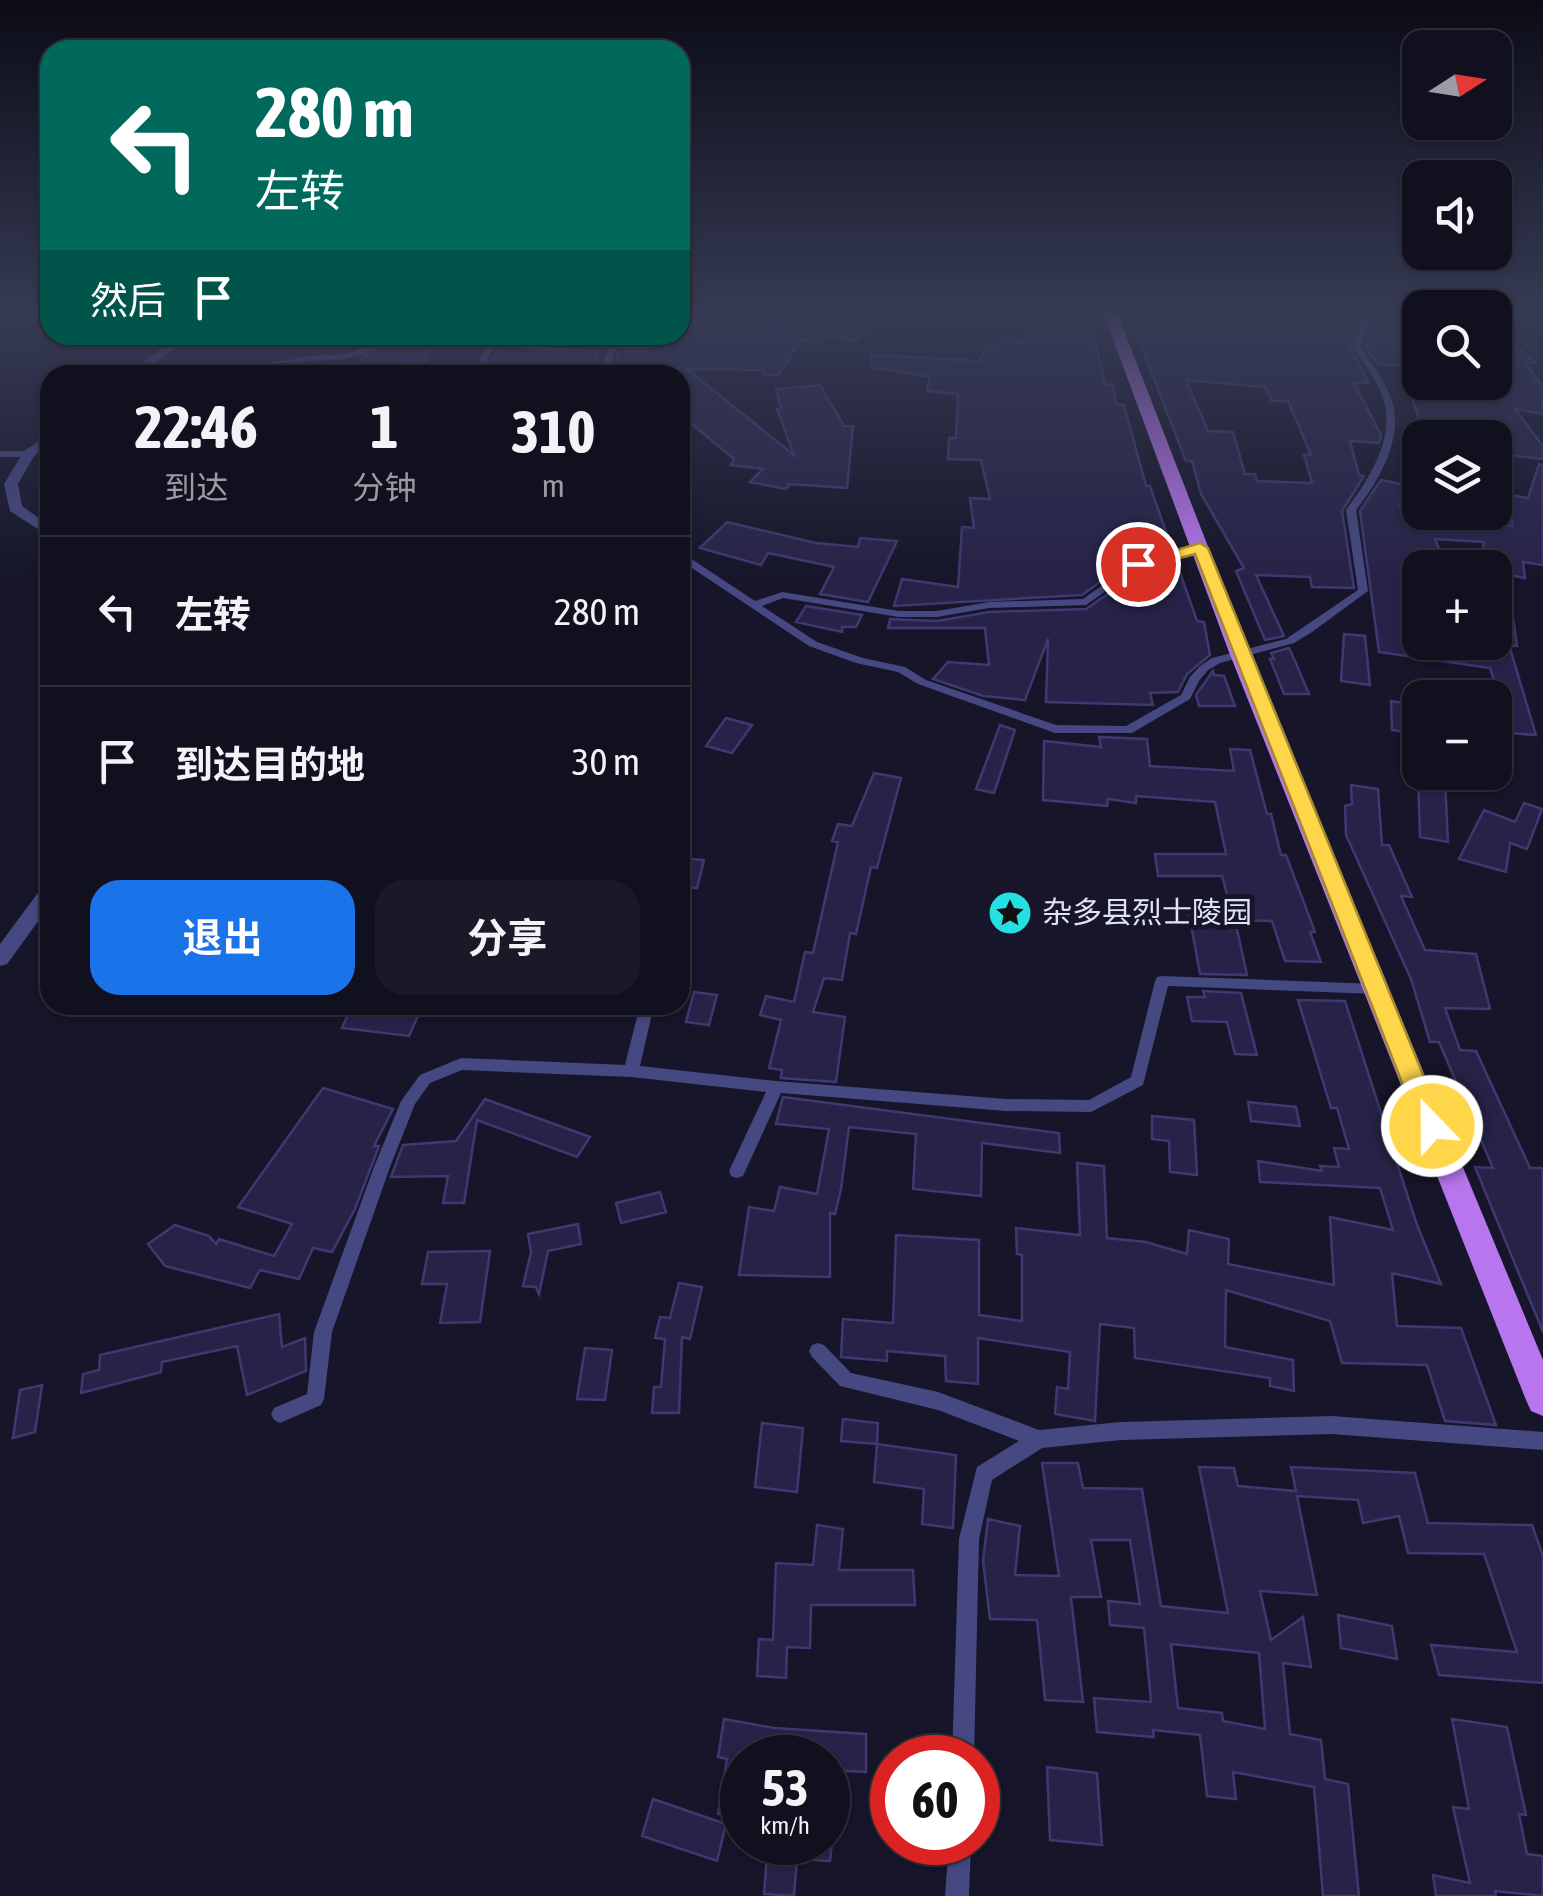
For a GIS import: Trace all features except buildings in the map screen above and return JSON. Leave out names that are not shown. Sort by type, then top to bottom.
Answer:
[{"type":"main road","points":[[1145,403],[1240,652],[1543,1400]]},
{"type":"street","points":[[40,446],[29,454],[11,484],[16,508],[40,526]]},
{"type":"street","points":[[0,958],[40,904]]},
{"type":"lane","points":[[690,563],[781,627],[812,644],[860,661],[901,669],[922,682],[1054,729],[1128,730],[1186,697],[1193,676],[1210,661],[1270,649],[1296,638],[1363,591],[1351,510],[1365,494],[1388,444],[1389,403]]},
{"type":"lane","points":[[0,454],[29,454]]},
{"type":"lane","points":[[754,605],[782,595],[899,614],[936,614],[988,604],[1086,602],[1138,564],[1200,548]]},
{"type":"lane","points":[[280,1414],[315,1399],[323,1332],[409,1101],[426,1079],[461,1064],[631,1071],[776,1087],[1006,1104],[1091,1106],[1138,1081],[1162,980],[1376,989]]},
{"type":"lane","points":[[631,1071],[645,1015]]},
{"type":"lane","points":[[737,1171],[776,1087]]},
{"type":"lane","points":[[818,1351],[846,1380],[938,1400],[1039,1439],[1235,1425],[1332,1425],[1543,1441]]},
{"type":"lane","points":[[964,1735],[968,1540],[984,1474],[1039,1439]]},
{"type":"lane","points":[[957,1896],[959,1865]]},
{"type":"place","name":"杂多县烈士陵园","points":[[1010,913]]},
{"type":"route","points":[[1138,564],[1200,548],[1432,1126]]}]
